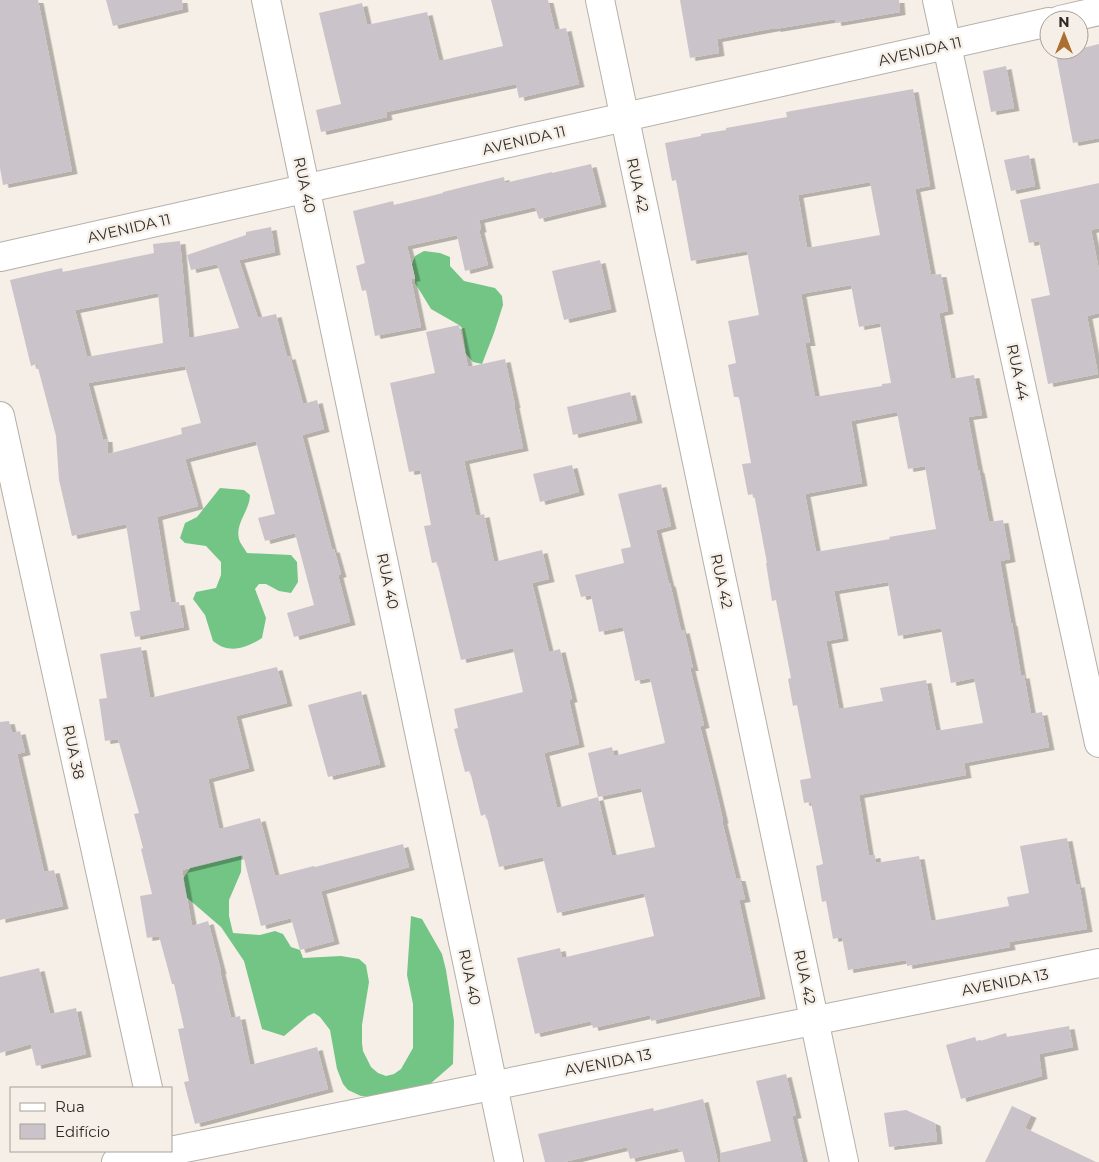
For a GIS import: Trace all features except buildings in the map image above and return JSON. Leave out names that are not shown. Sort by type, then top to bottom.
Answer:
[{"type":"street","name":"RUA 40","points":[[266,0],[509,1162]]},
{"type":"street","name":"RUA 42","points":[[600,0],[844,1162]]},
{"type":"street","name":"RUA 44","points":[[937,0],[1099,743]]},
{"type":"street","name":"AVENIDA 11","points":[[0,257],[1039,24]]},
{"type":"street","name":"RUA 38","points":[[0,416],[148,1087]]},
{"type":"street","name":"AVENIDA 13","points":[[116,1162],[162,1155],[1097,964]]},
{"type":"green space","points":[[424,251],[440,253],[450,257],[450,266],[464,281],[495,288],[502,296],[503,305],[482,364],[473,362],[466,354],[462,328],[431,309],[415,283],[412,264],[415,256]]},
{"type":"green space","points":[[220,488],[244,490],[250,495],[238,536],[247,553],[291,555],[297,562],[298,582],[291,593],[279,591],[266,584],[259,584],[255,589],[266,618],[262,638],[249,645],[233,649],[223,647],[213,641],[205,615],[193,599],[196,592],[216,588],[221,575],[221,562],[206,546],[185,543],[180,538],[185,523],[197,517]]},
{"type":"green space","points":[[242,841],[241,872],[229,900],[229,916],[233,933],[260,935],[275,931],[283,934],[291,947],[300,950],[303,958],[341,956],[359,959],[366,965],[369,982],[362,1025],[363,1051],[371,1067],[378,1073],[386,1076],[394,1074],[401,1069],[413,1048],[413,1004],[407,975],[411,916],[422,919],[442,954],[454,1021],[453,1064],[430,1084],[393,1098],[361,1096],[348,1090],[343,1084],[337,1069],[330,1030],[320,1017],[314,1013],[308,1016],[284,1036],[262,1029],[244,961],[221,927],[185,896],[182,880],[191,867]]}]
